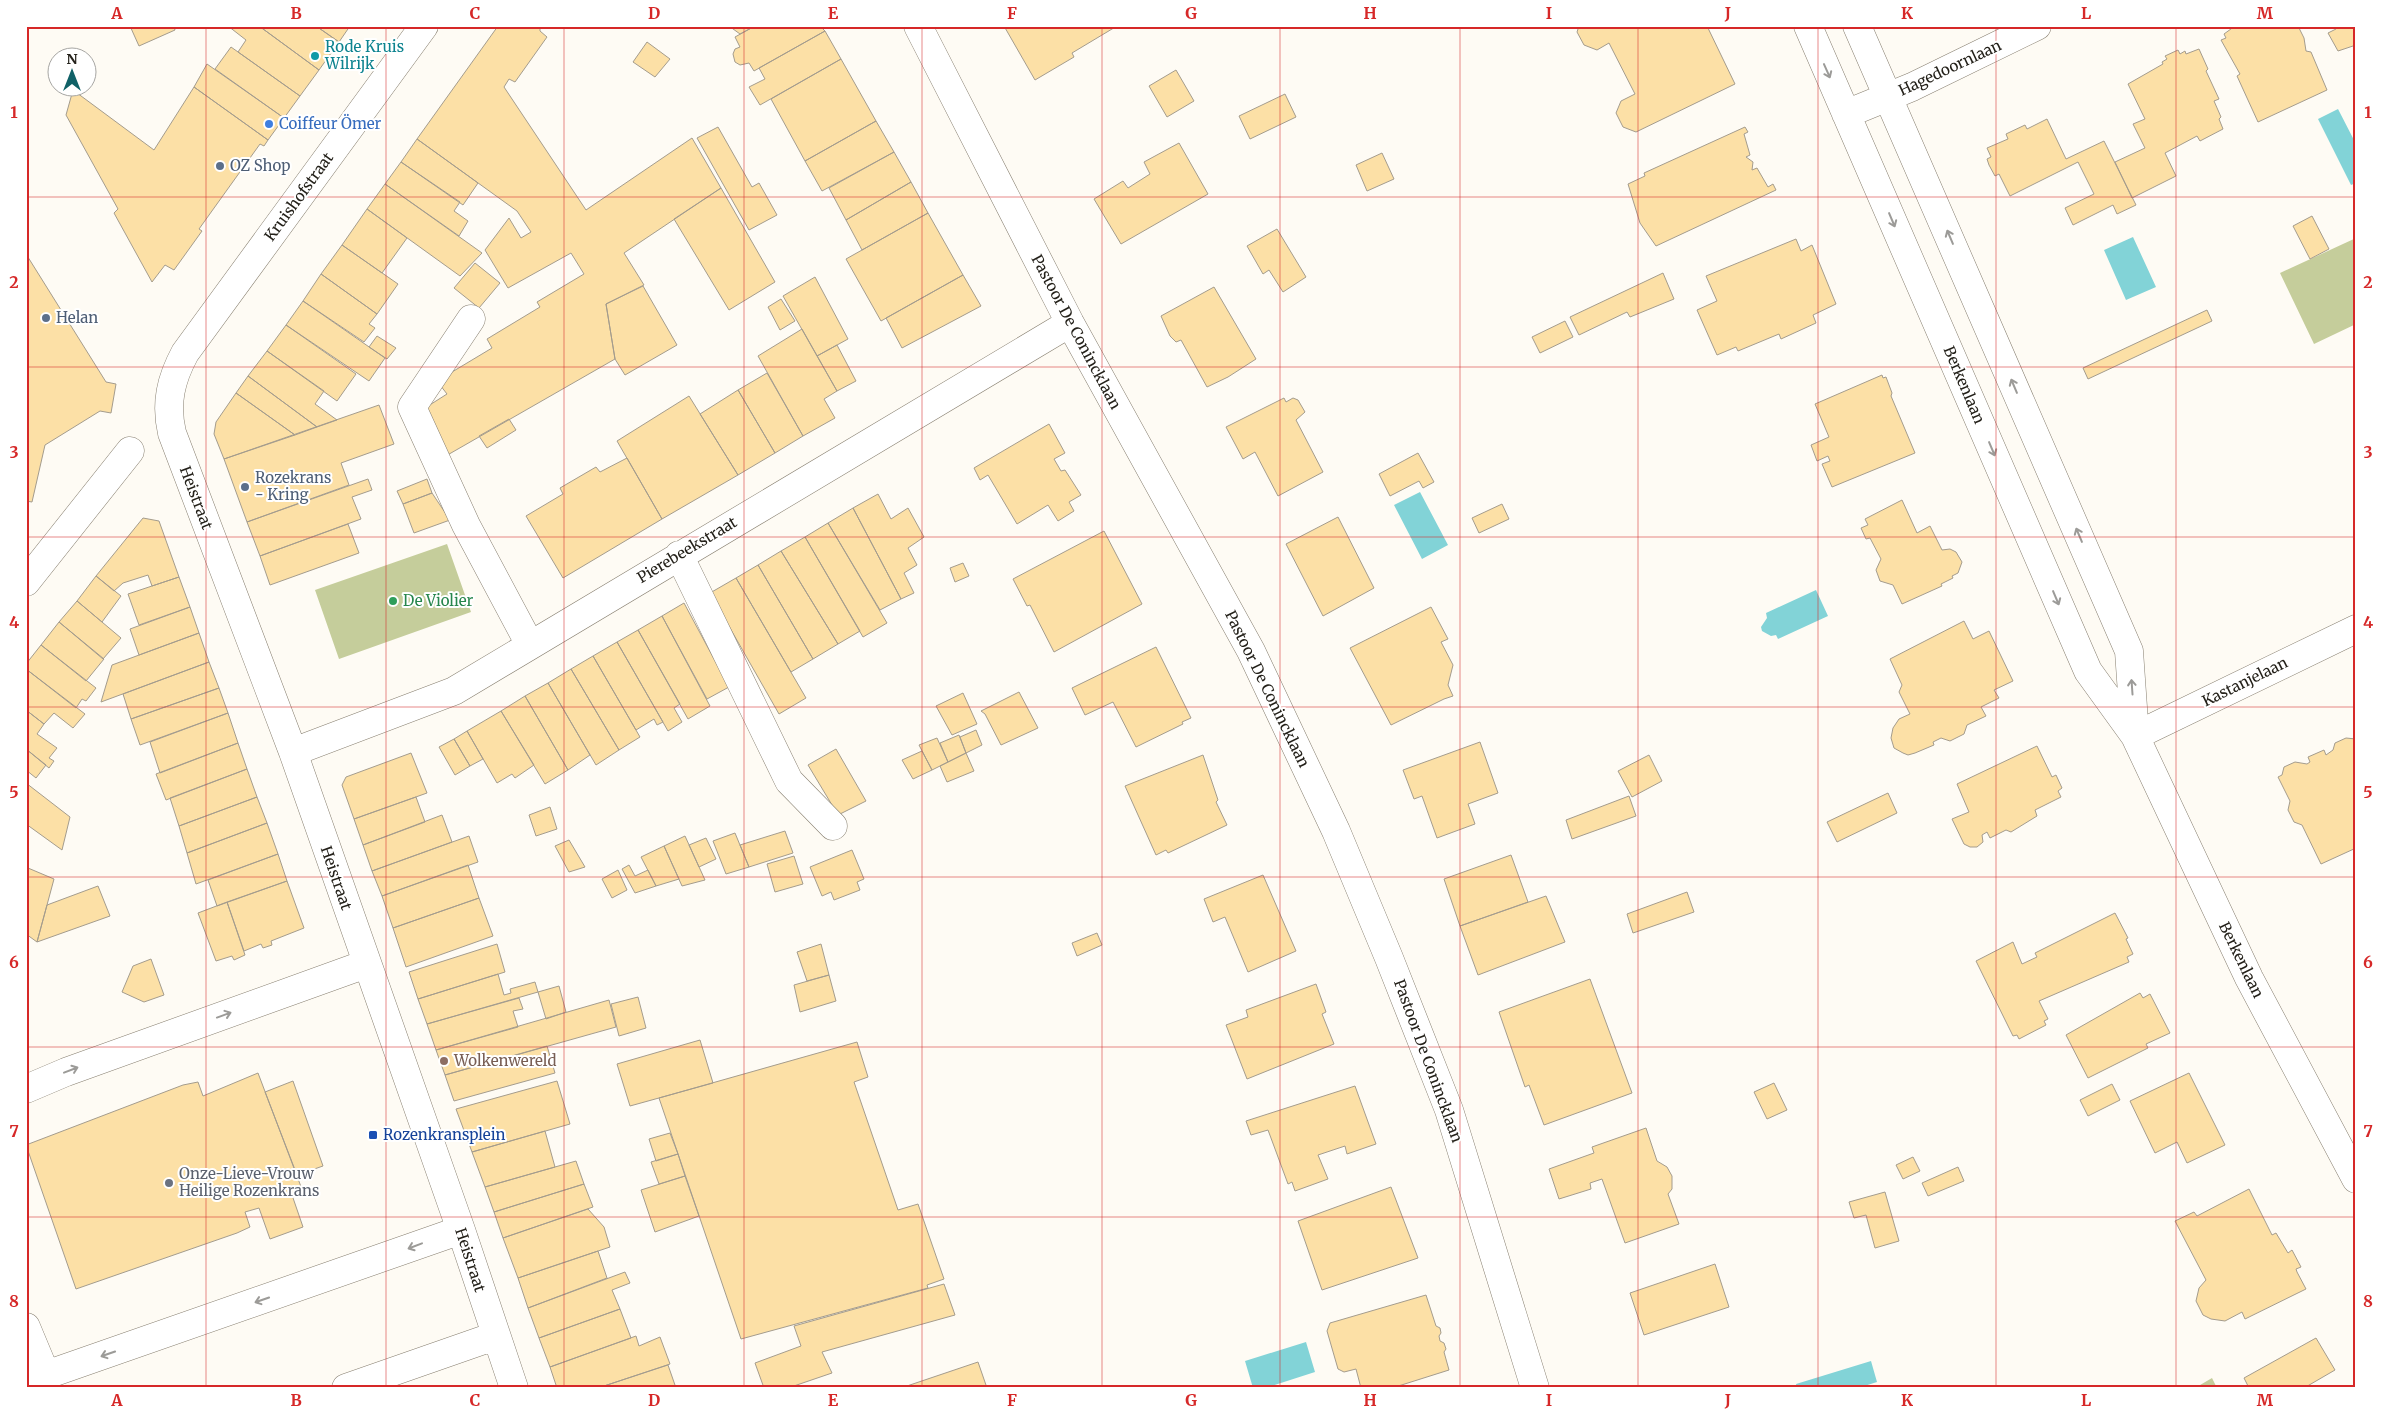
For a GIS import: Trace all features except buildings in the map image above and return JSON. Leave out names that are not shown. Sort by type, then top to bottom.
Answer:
[{"type":"street","name":"Kruishofstraat","points":[[177,369],[185,353],[424,26]]},
{"type":"street","name":"Pastoor De Conincklaan","points":[[918,26],[1070,323],[1251,651],[1336,831],[1449,1110],[1535,1388]]},
{"type":"street","name":"Berkenlaan","points":[[1808,26],[2088,672],[2135,736],[2249,978],[2356,1179]]},
{"type":"street","name":"Berkenlaan","points":[[1857,26],[2129,651],[2135,736]]},
{"type":"street","name":"Hagedoornlaan","points":[[1846,114],[1889,96],[2037,26]]},
{"type":"street","points":[[471,319],[412,407],[466,525],[530,645]]},
{"type":"street","name":"Pierebeekstraat","points":[[293,752],[454,691],[1070,323]]},
{"type":"street","name":"Heistraat","points":[[177,369],[169,395],[168,417],[172,433],[293,752],[461,1230],[514,1388]]},
{"type":"street","points":[[26,582],[130,451]]},
{"type":"street","points":[[679,555],[789,781],[833,826]]},
{"type":"street","name":"Kastanjelaan","points":[[2135,736],[2356,629]]},
{"type":"street","points":[[26,1089],[66,1072],[366,964]]},
{"type":"street","points":[[26,1327],[41,1384],[461,1230]]},
{"type":"street","points":[[346,1388],[495,1336]]},
{"type":"green space","points":[[2356,238],[2356,324],[2314,344],[2280,273]]},
{"type":"green space","name":"De Violier","points":[[447,544],[471,612],[339,659],[315,590]]},
{"type":"green space","points":[[2212,1378],[2217,1388],[2195,1388]]},
{"type":"water","points":[[2338,109],[2356,144],[2356,183],[2351,185],[2318,119]]},
{"type":"water","points":[[2133,237],[2156,287],[2126,300],[2104,250]]},
{"type":"water","points":[[1420,492],[1448,545],[1422,559],[1394,505]]},
{"type":"water","points":[[1816,590],[1828,616],[1778,639],[1776,635],[1771,636],[1762,631],[1761,627],[1767,618],[1766,613]]},
{"type":"water","points":[[1306,1342],[1315,1372],[1265,1388],[1253,1388],[1245,1361]]},
{"type":"water","points":[[1871,1361],[1877,1382],[1858,1388],[1797,1388],[1796,1384]]},
{"type":"place","name":"Rode Kruis Wilrijk","points":[[315,56]]},
{"type":"place","name":"Coiffeur Ömer","points":[[269,124]]},
{"type":"place","name":"OZ Shop","points":[[220,166]]},
{"type":"place","name":"Helan","points":[[46,318]]},
{"type":"place","name":"Rozekrans - Kring","points":[[245,487]]},
{"type":"place","name":"De Violier","points":[[393,601]]},
{"type":"place","name":"Wolkenwereld","points":[[444,1061]]},
{"type":"place","name":"Rozenkransplein","points":[[373,1135]]},
{"type":"place","name":"Onze-Lieve-Vrouw Heilige Rozenkrans","points":[[169,1183]]}]
